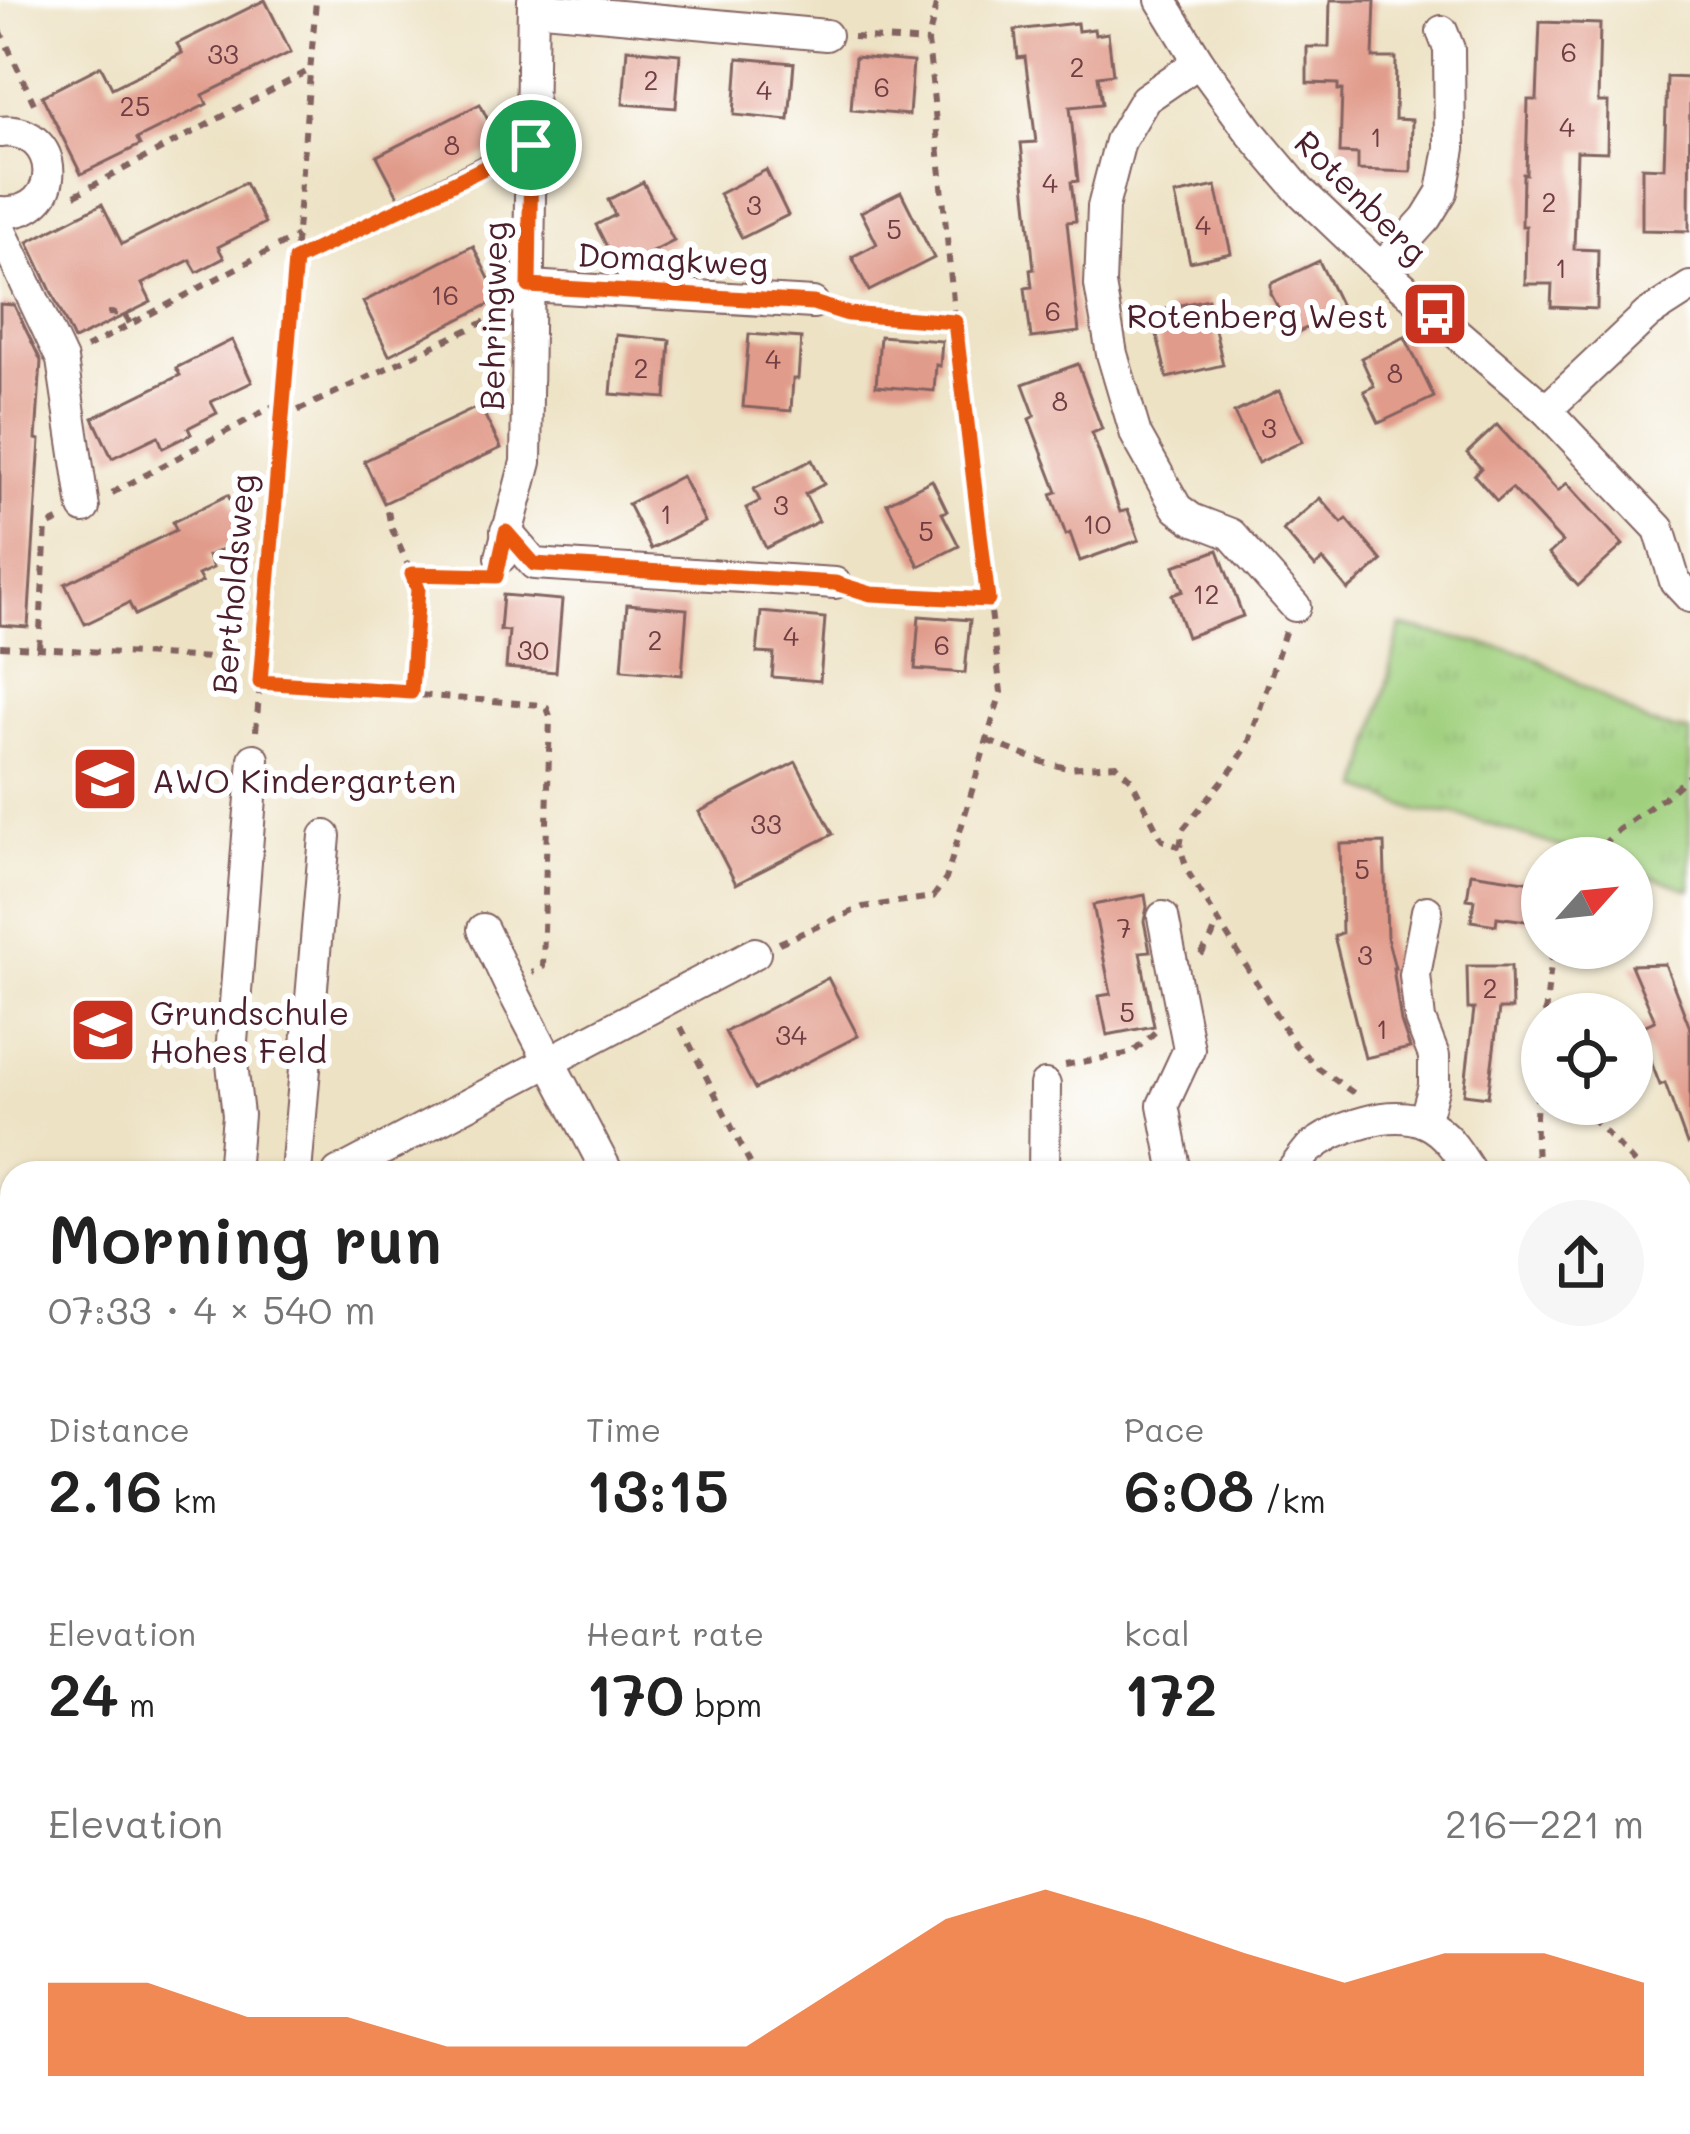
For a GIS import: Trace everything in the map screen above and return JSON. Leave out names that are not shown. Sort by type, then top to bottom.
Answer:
[{"type":"street","name":"Rotenberg","points":[[1161,0],[1199,62],[1299,190],[1381,268],[1546,410],[1659,529],[1683,589]]},
{"type":"street","points":[[533,4],[826,35]]},
{"type":"street","name":"Behringweg","points":[[503,544],[526,462],[533,4]]},
{"type":"street","points":[[1381,268],[1426,218],[1442,192],[1450,148],[1449,49],[1442,31]]},
{"type":"street","points":[[1199,62],[1145,99],[1120,141],[1103,206],[1100,285],[1112,354],[1136,435],[1177,508],[1231,534],[1294,607]]},
{"type":"street","points":[[0,212],[15,213],[33,206],[50,174],[38,144],[15,134]]},
{"type":"street","points":[[0,229],[62,360],[84,508]]},
{"type":"street","points":[[1546,410],[1648,314],[1690,287]]},
{"type":"street","name":"Domagkweg","points":[[529,293],[813,303]]},
{"type":"street","points":[[503,544],[534,564],[835,583]]},
{"type":"street","points":[[234,1161],[238,1115],[231,1055],[254,759]]},
{"type":"street","points":[[297,1161],[325,836]]},
{"type":"street","points":[[1424,1121],[1434,1086],[1434,1056],[1420,1020],[1414,975],[1426,911]]},
{"type":"street","points":[[1163,917],[1189,1049],[1163,1105],[1174,1161]]},
{"type":"street","points":[[483,929],[602,1161]]},
{"type":"street","points":[[361,1161],[754,953]]},
{"type":"street","points":[[1044,1161],[1047,1076]]},
{"type":"street","points":[[1310,1161],[1341,1129],[1387,1117],[1424,1121],[1449,1140],[1463,1161]]},
{"type":"path","name":"Bertholdsweg","points":[[254,759],[316,0]]},
{"type":"path","points":[[754,953],[863,907],[933,897],[946,879],[1001,692],[955,322],[928,42],[937,0]]},
{"type":"path","points":[[0,30],[37,104],[15,134]]},
{"type":"path","points":[[826,35],[928,42]]},
{"type":"path","points":[[69,199],[310,70]]},
{"type":"path","points":[[295,260],[531,145]]},
{"type":"path","points":[[62,360],[297,236]]},
{"type":"path","points":[[282,418],[529,293]]},
{"type":"path","points":[[813,303],[848,314],[955,322]]},
{"type":"path","points":[[108,313],[124,314],[131,325]]},
{"type":"path","points":[[40,648],[46,527],[283,400]]},
{"type":"path","points":[[388,511],[418,589],[411,692]]},
{"type":"path","points":[[412,574],[496,576],[503,544]]},
{"type":"path","points":[[835,583],[871,594],[988,600]]},
{"type":"path","points":[[1294,607],[1248,745],[1183,829],[1180,847],[1188,872],[1295,1045],[1318,1069],[1387,1117]]},
{"type":"path","points":[[0,646],[262,661]]},
{"type":"path","points":[[260,682],[411,692],[547,708],[543,967],[509,984]]},
{"type":"path","points":[[988,741],[1067,768],[1116,765],[1131,779],[1162,840],[1180,847]]},
{"type":"path","points":[[1611,837],[1690,775]]},
{"type":"path","points":[[667,999],[749,1161]]},
{"type":"path","points":[[1047,1076],[1132,1054]]},
{"type":"path","points":[[1535,1125],[1537,1161]]},
{"type":"path","points":[[1599,1125],[1633,1161]]},
{"type":"green space","points":[[1401,626],[1528,654],[1649,724],[1690,732],[1690,890],[1653,877],[1653,837],[1528,837],[1452,813],[1420,812],[1361,788]]},
{"type":"building","points":[[265,0],[291,52],[203,95],[207,104],[81,174],[42,96],[101,66],[112,88],[182,53],[177,44]]},
{"type":"building","points":[[1330,0],[1375,0],[1373,58],[1396,58],[1395,119],[1412,120],[1411,172],[1358,170],[1358,154],[1340,153],[1342,90],[1338,84],[1307,83],[1307,47],[1329,47]]},
{"type":"building","points":[[1540,22],[1600,24],[1598,102],[1608,102],[1607,152],[1577,151],[1574,249],[1598,250],[1597,309],[1551,307],[1552,284],[1525,284],[1523,174],[1528,100],[1537,100]]},
{"type":"building","points":[[1077,23],[1078,31],[1108,33],[1113,74],[1098,76],[1102,104],[1070,107],[1078,181],[1071,182],[1076,221],[1067,222],[1079,332],[1031,338],[1025,288],[1032,287],[1030,270],[1034,269],[1021,143],[1036,142],[1025,57],[1018,58],[1015,30]]},
{"type":"building","points":[[627,49],[680,54],[676,108],[623,104]]},
{"type":"building","points":[[855,57],[913,62],[909,115],[851,110]]},
{"type":"building","points":[[738,58],[794,63],[789,120],[734,115]]},
{"type":"building","points":[[1667,77],[1690,78],[1689,231],[1642,230],[1642,167],[1664,168]]},
{"type":"building","points":[[480,104],[501,146],[399,198],[377,156]]},
{"type":"building","points":[[766,170],[788,215],[742,238],[719,194]]},
{"type":"building","points":[[643,182],[674,241],[618,269],[596,225],[615,215],[608,200]]},
{"type":"building","points":[[245,183],[265,223],[218,247],[224,258],[197,272],[190,260],[142,284],[151,302],[74,340],[28,242],[102,204],[122,244]]},
{"type":"building","points":[[1216,186],[1231,253],[1190,262],[1175,195]]},
{"type":"building","points":[[901,192],[934,258],[869,291],[852,257],[877,244],[861,212]]},
{"type":"building","points":[[473,246],[499,299],[389,355],[363,302]]},
{"type":"building","points":[[1319,261],[1343,310],[1292,335],[1271,294],[1271,284]]},
{"type":"building","points":[[1208,299],[1223,365],[1167,378],[1157,335],[1172,329],[1167,308]]},
{"type":"building","points":[[0,304],[14,305],[41,361],[28,627],[0,625]]},
{"type":"building","points":[[749,334],[801,338],[791,411],[743,407]]},
{"type":"building","points":[[616,335],[670,340],[666,398],[611,394]]},
{"type":"building","points":[[880,336],[942,341],[934,391],[876,386]]},
{"type":"building","points":[[1405,337],[1434,397],[1379,423],[1364,391],[1374,386],[1361,358]]},
{"type":"building","points":[[232,340],[252,382],[211,402],[217,413],[188,428],[191,434],[163,448],[158,436],[112,458],[93,418],[180,375],[176,368]]},
{"type":"building","points":[[1078,364],[1102,429],[1092,433],[1120,512],[1128,510],[1139,540],[1080,561],[1051,494],[1057,492],[1029,419],[1035,416],[1023,384]]},
{"type":"building","points":[[1279,391],[1303,441],[1258,463],[1234,413]]},
{"type":"building","points":[[480,406],[501,448],[384,503],[364,461]]},
{"type":"building","points":[[1497,425],[1558,491],[1567,483],[1623,545],[1578,586],[1549,554],[1562,542],[1512,488],[1497,501],[1474,475],[1481,468],[1467,453]]},
{"type":"building","points":[[812,460],[824,484],[805,494],[819,521],[766,548],[746,508],[760,501],[754,489]]},
{"type":"building","points":[[682,476],[705,522],[651,549],[628,504]]},
{"type":"building","points":[[932,480],[959,546],[919,566],[887,503]]},
{"type":"building","points":[[228,495],[248,537],[208,556],[213,568],[198,575],[202,582],[135,615],[129,603],[85,624],[65,584],[176,530],[173,522]]},
{"type":"building","points":[[1320,498],[1342,523],[1347,519],[1382,561],[1348,590],[1323,560],[1315,567],[1283,530]]},
{"type":"building","points":[[1218,550],[1243,616],[1187,637],[1172,595],[1183,591],[1174,566]]},
{"type":"building","points":[[503,595],[562,600],[556,672],[506,668],[509,631],[500,630]]},
{"type":"building","points":[[627,604],[687,609],[682,675],[622,670]]},
{"type":"building","points":[[761,612],[825,618],[820,681],[772,677],[774,654],[757,653]]},
{"type":"building","points":[[919,616],[970,620],[965,673],[915,669]]},
{"type":"building","points":[[796,762],[833,834],[736,884],[699,812]]},
{"type":"building","points":[[1384,843],[1387,937],[1410,1048],[1365,1058],[1334,936],[1342,933],[1340,844]]},
{"type":"building","points":[[1471,873],[1521,880],[1521,920],[1497,917],[1496,925],[1471,921],[1474,900],[1467,899]]},
{"type":"building","points":[[1145,895],[1150,951],[1140,952],[1154,1026],[1107,1035],[1099,996],[1111,994],[1093,905]]},
{"type":"building","points":[[1653,964],[1665,964],[1690,1028],[1687,1144],[1665,1083],[1660,1085],[1653,1067],[1653,993],[1643,993],[1633,969],[1653,969]]},
{"type":"building","points":[[1467,966],[1511,966],[1512,1009],[1499,1009],[1488,1097],[1464,1094],[1474,1009],[1468,1009]]},
{"type":"building","points":[[828,978],[858,1036],[755,1089],[725,1032]]},
{"type":"place","name":"Rotenberg West","points":[[1435,314]]},
{"type":"place","name":"AWO Kindergarten","points":[[105,779]]},
{"type":"place","name":"Grundschule Hohes Feld","points":[[103,1030]]},
{"type":"route","points":[[531,145],[529,286],[813,303],[848,314],[955,322],[988,600],[871,594],[835,583],[534,564],[506,532],[496,576],[412,574],[418,589],[411,692],[260,682],[295,260],[531,145]]}]
